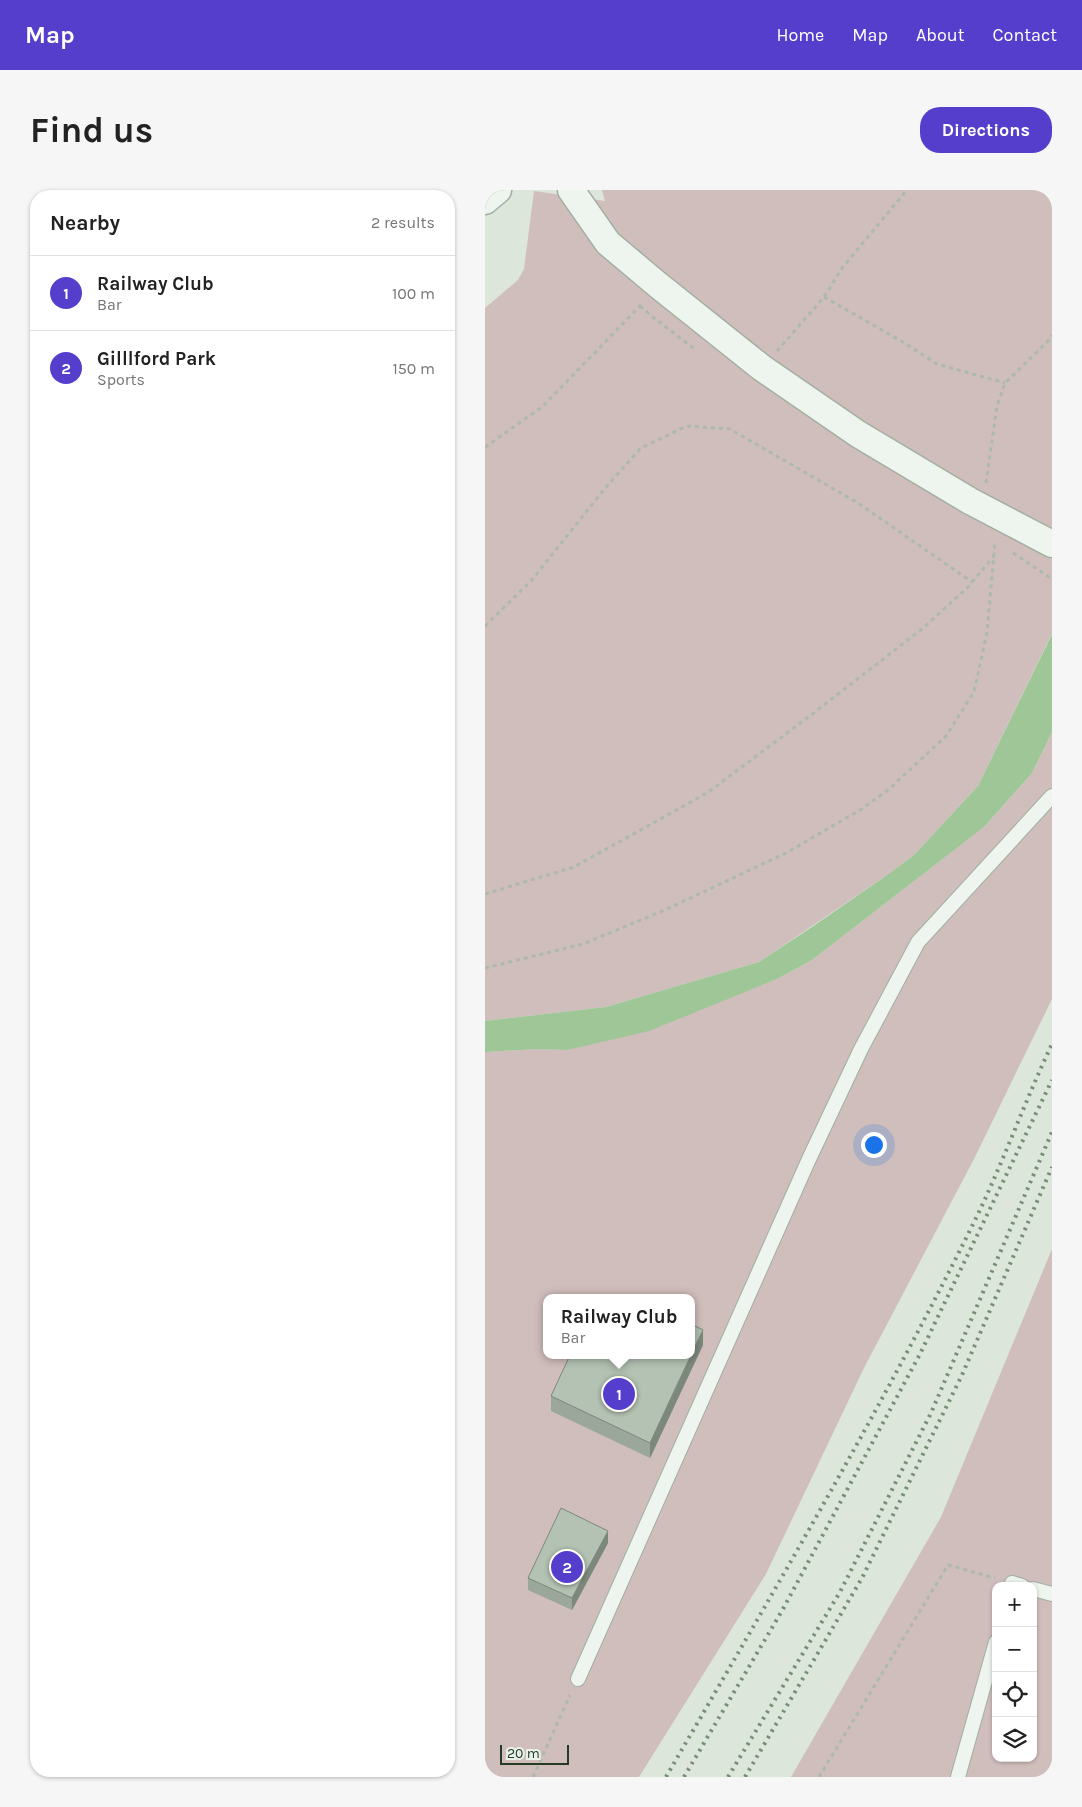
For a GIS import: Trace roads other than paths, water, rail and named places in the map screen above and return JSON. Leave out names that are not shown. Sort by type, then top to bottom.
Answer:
[{"type":"street","points":[[485,201],[498,190]]},
{"type":"street","points":[[571,190],[608,243],[657,285],[762,368],[858,434],[982,507],[1052,544]]},
{"type":"lane","points":[[578,1679],[809,1159],[861,1049],[909,958],[918,942],[1052,796]]},
{"type":"lane","points":[[1037,1590],[1052,1594]]},
{"type":"lane","points":[[957,1777],[992,1656]]},
{"type":"railway","points":[[666,1777],[867,1427],[943,1284],[979,1212],[1052,1044]]},
{"type":"railway","points":[[684,1777],[783,1609],[920,1354],[1052,1080]]},
{"type":"railway","points":[[728,1777],[840,1592],[931,1413],[1052,1132]]},
{"type":"railway","points":[[745,1777],[862,1578],[962,1375],[1052,1167]]},
{"type":"place","name":"Railway Club","points":[[619,1394]]},
{"type":"place","name":"Gilllford Park","points":[[567,1567]]}]
